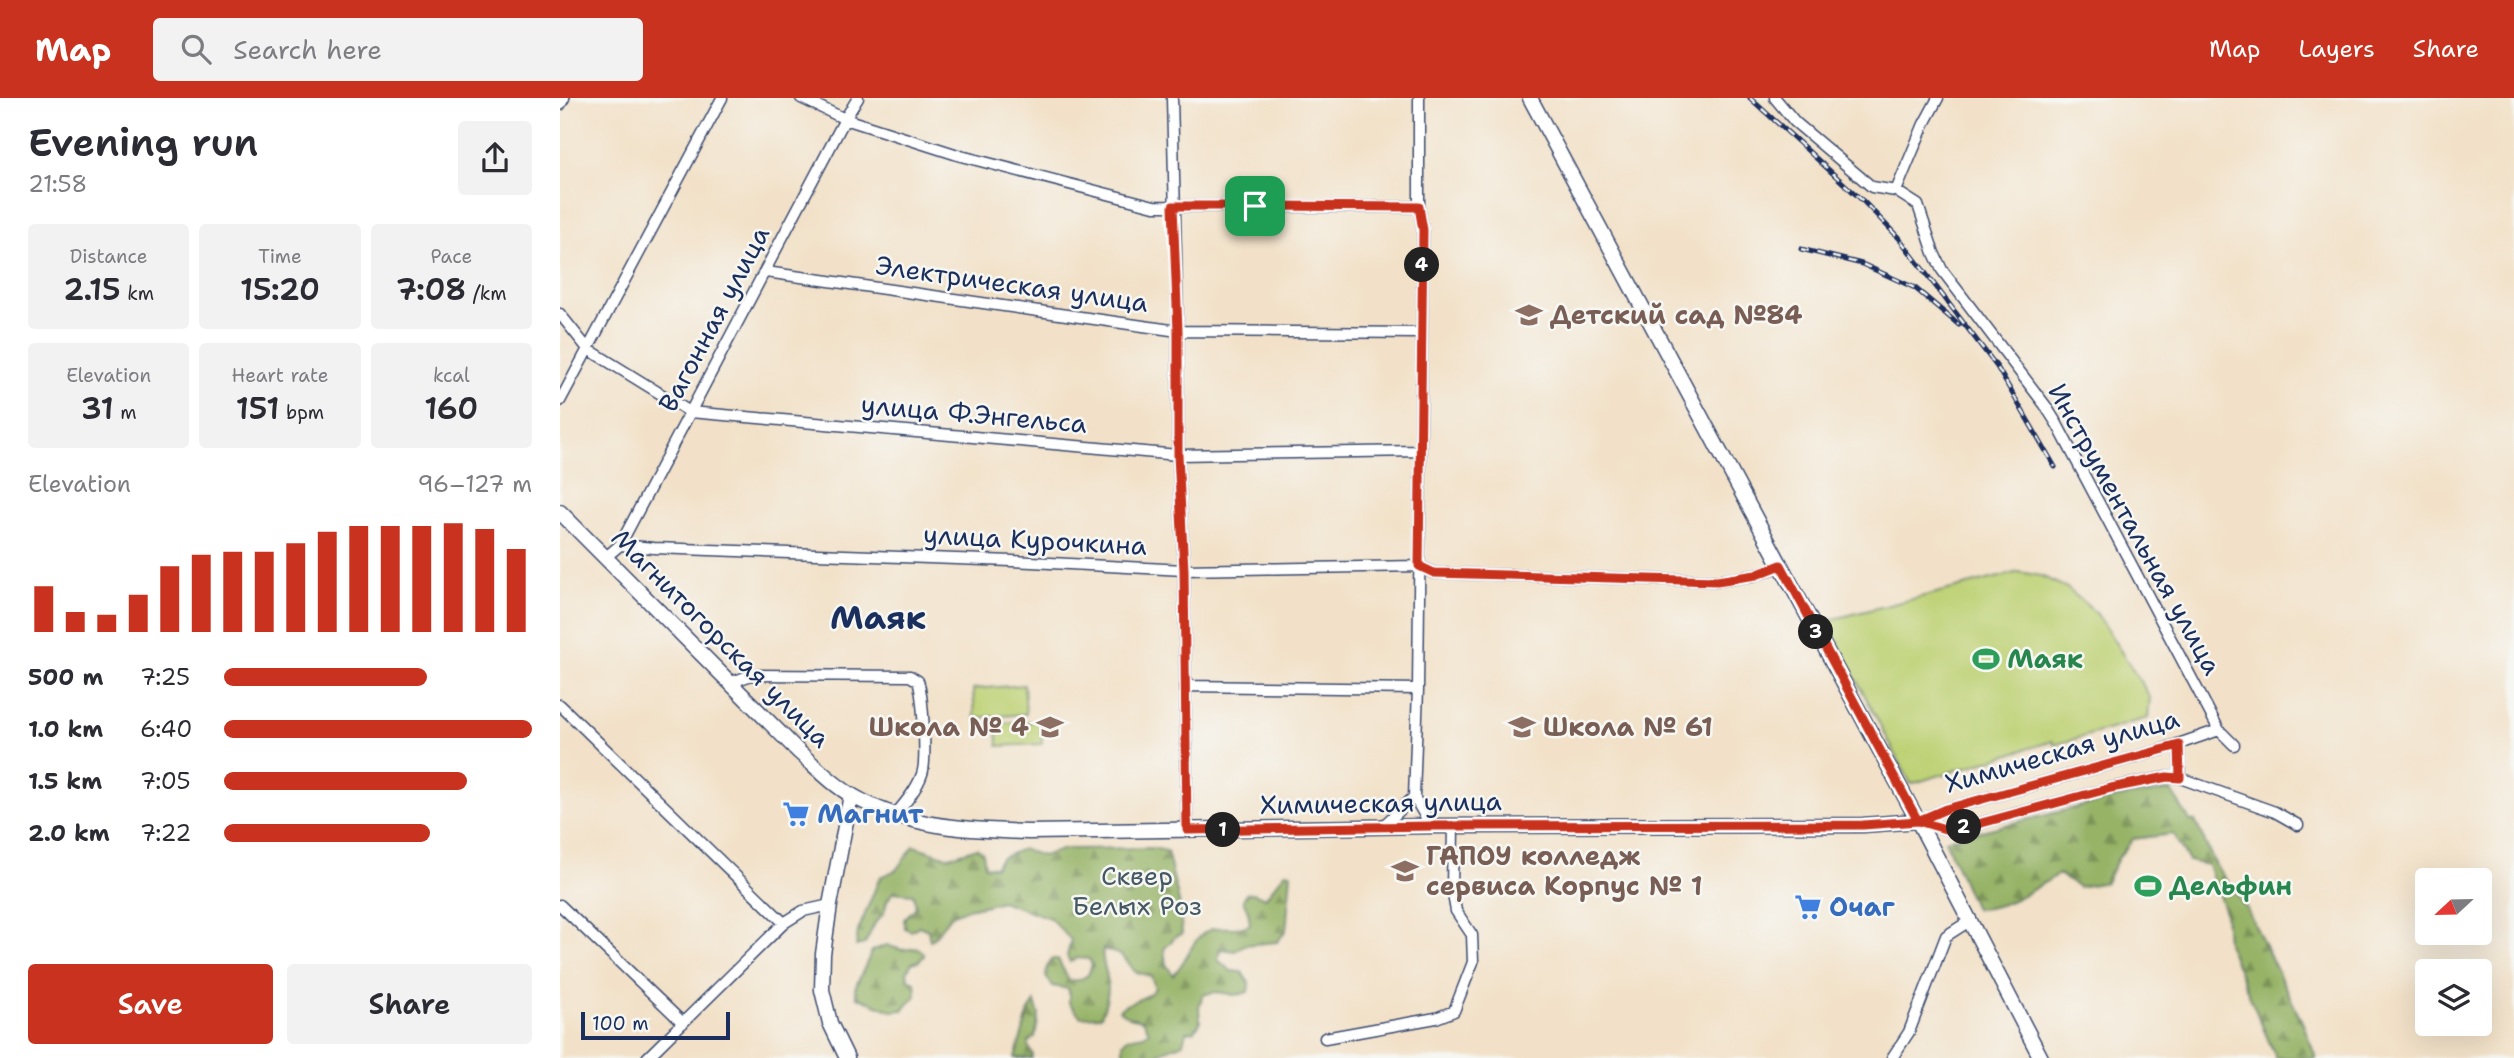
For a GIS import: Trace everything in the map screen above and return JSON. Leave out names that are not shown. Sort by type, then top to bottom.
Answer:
[{"type":"street","points":[[560,105],[564,98]]},
{"type":"street","points":[[560,401],[722,98]]},
{"type":"street","points":[[801,98],[845,119],[961,156],[1154,206],[1419,207]]},
{"type":"street","name":"Вагонная улица","points":[[606,557],[620,545],[858,98]]},
{"type":"street","points":[[1172,98],[1178,455],[1184,570],[1187,830]]},
{"type":"street","points":[[1419,98],[1419,207],[1423,230],[1418,689],[1414,797],[1431,826]]},
{"type":"street","points":[[1530,98],[1971,920],[2041,1058]]},
{"type":"street","name":"Инструментальная улица","points":[[1776,98],[1795,122],[1872,187],[1896,191],[1918,205],[1942,270],[2057,424],[2219,730],[2234,745]]},
{"type":"street","points":[[1896,191],[1938,98]]},
{"type":"street","name":"Электрическая улица","points":[[766,272],[1178,331],[1421,333]]},
{"type":"street","name":"улица Ф.Энгельса","points":[[560,314],[588,349],[690,412],[1178,455],[1420,451]]},
{"type":"street","name":"Магнитогорская улица","points":[[560,512],[799,752],[851,795]]},
{"type":"street","name":"улица Курочкина","points":[[620,545],[1184,570],[1419,566],[1434,573],[1717,581],[1756,575],[1781,565]]},
{"type":"street","points":[[730,683],[751,675],[910,676],[918,681],[922,694],[923,772],[908,800],[895,815]]},
{"type":"street","points":[[1185,687],[1418,689]]},
{"type":"street","points":[[560,705],[784,923]]},
{"type":"street","name":"Химическая улица","points":[[851,795],[895,815],[934,826],[1030,832],[1431,826],[1863,825],[1918,821],[1946,809],[2179,745],[2219,730]]},
{"type":"street","points":[[2179,745],[2180,778]]},
{"type":"street","name":"Химическая улица","points":[[1918,821],[1952,831],[2111,788],[2167,777],[2180,778],[2275,811],[2298,825]]},
{"type":"street","points":[[847,1058],[830,1023],[822,990],[823,954],[830,905],[851,795]]},
{"type":"street","points":[[1382,827],[1414,797]]},
{"type":"street","points":[[1325,1038],[1436,1018],[1454,1011],[1473,962],[1472,935],[1456,911],[1452,890],[1453,826]]},
{"type":"street","points":[[560,905],[683,1023]]},
{"type":"street","points":[[647,1058],[784,923],[803,911],[830,905]]},
{"type":"street","points":[[1892,1058],[1909,1032],[1946,936],[1971,920]]},
{"type":"green space","name":"Маяк","points":[[2019,572],[2041,576],[2067,588],[2097,614],[2150,697],[2148,718],[2054,745],[2053,741],[1911,784],[1826,621]]},
{"type":"green space","points":[[1024,685],[1026,714],[975,718],[973,689]]},
{"type":"green space","points":[[1041,721],[1042,744],[998,746],[997,723]]},
{"type":"green space","points":[[2171,790],[2190,821],[2195,821],[2216,866],[2247,909],[2304,1026],[2316,1058],[2276,1058],[2227,943],[2225,912],[2208,865],[2189,861],[2173,834],[2133,839],[2118,858],[2106,882],[2079,887],[2059,874],[2009,902],[1975,909],[1945,840],[2115,798]]},
{"type":"green space","name":"Сквер Белых Роз","points":[[914,846],[948,857],[977,848],[983,853],[985,866],[995,867],[1001,858],[1022,849],[1042,856],[1065,849],[1153,848],[1167,851],[1180,906],[1182,934],[1176,936],[1164,949],[1166,964],[1173,975],[1197,940],[1207,931],[1250,924],[1243,900],[1246,894],[1254,893],[1265,898],[1286,872],[1291,873],[1286,931],[1277,942],[1244,945],[1235,951],[1220,949],[1218,960],[1231,971],[1242,972],[1249,983],[1248,992],[1235,995],[1216,992],[1203,995],[1199,1007],[1200,1023],[1194,1031],[1186,1032],[1183,1043],[1152,1058],[1131,1058],[1123,1052],[1123,1043],[1127,1038],[1144,1035],[1149,1031],[1142,1020],[1129,1017],[1119,1010],[1143,998],[1155,988],[1151,976],[1135,972],[1121,955],[1103,949],[1108,987],[1101,1016],[1081,1017],[1069,1003],[1069,989],[1053,986],[1046,977],[1047,967],[1052,959],[1058,959],[1069,981],[1088,975],[1092,965],[1089,959],[1077,958],[1070,962],[1067,956],[1071,940],[1050,918],[1001,901],[952,915],[930,941],[928,930],[919,926],[911,931],[905,928],[904,919],[916,907],[913,894],[893,892],[865,944],[856,946],[858,931],[880,877],[896,870]]},
{"type":"green space","points":[[886,945],[902,950],[918,948],[923,952],[924,956],[912,963],[907,971],[908,979],[915,982],[916,996],[903,1010],[892,1011],[857,997],[855,988],[872,951]]},
{"type":"green space","points":[[1035,1002],[1039,1015],[1035,1037],[1029,1041],[1028,1046],[1033,1054],[1032,1058],[1015,1058],[1029,1011]]},
{"type":"railway","points":[[1750,98],[1863,201],[1899,238],[1997,367],[2055,467]]},
{"type":"railway","points":[[1801,249],[1862,264],[1915,288],[1959,325]]},
{"type":"place","name":"Детский сад №84","points":[[1529,315]]},
{"type":"place","name":"Маяк","points":[[1986,659]]},
{"type":"place","name":"Школа № 4","points":[[1050,727]]},
{"type":"place","name":"Школа № 61","points":[[1522,727]]},
{"type":"place","name":"Магнит","points":[[796,814]]},
{"type":"place","name":"ГАПОУ колледж сервиса Корпус № 1","points":[[1405,871]]},
{"type":"place","name":"Дельфин","points":[[2148,886]]},
{"type":"place","name":"Очаг","points":[[1808,907]]},
{"type":"district","name":"Маяк","points":[[878,617]]},
{"type":"route","points":[[1255,206],[1173,206],[1178,331],[1178,455],[1184,570],[1187,830],[1431,826],[1863,825],[1918,821],[1952,831],[2111,788],[2167,777],[2180,778],[2179,745],[1946,809],[1918,821],[1781,565],[1756,575],[1717,581],[1434,573],[1419,566],[1423,230],[1419,207],[1255,206]]}]
